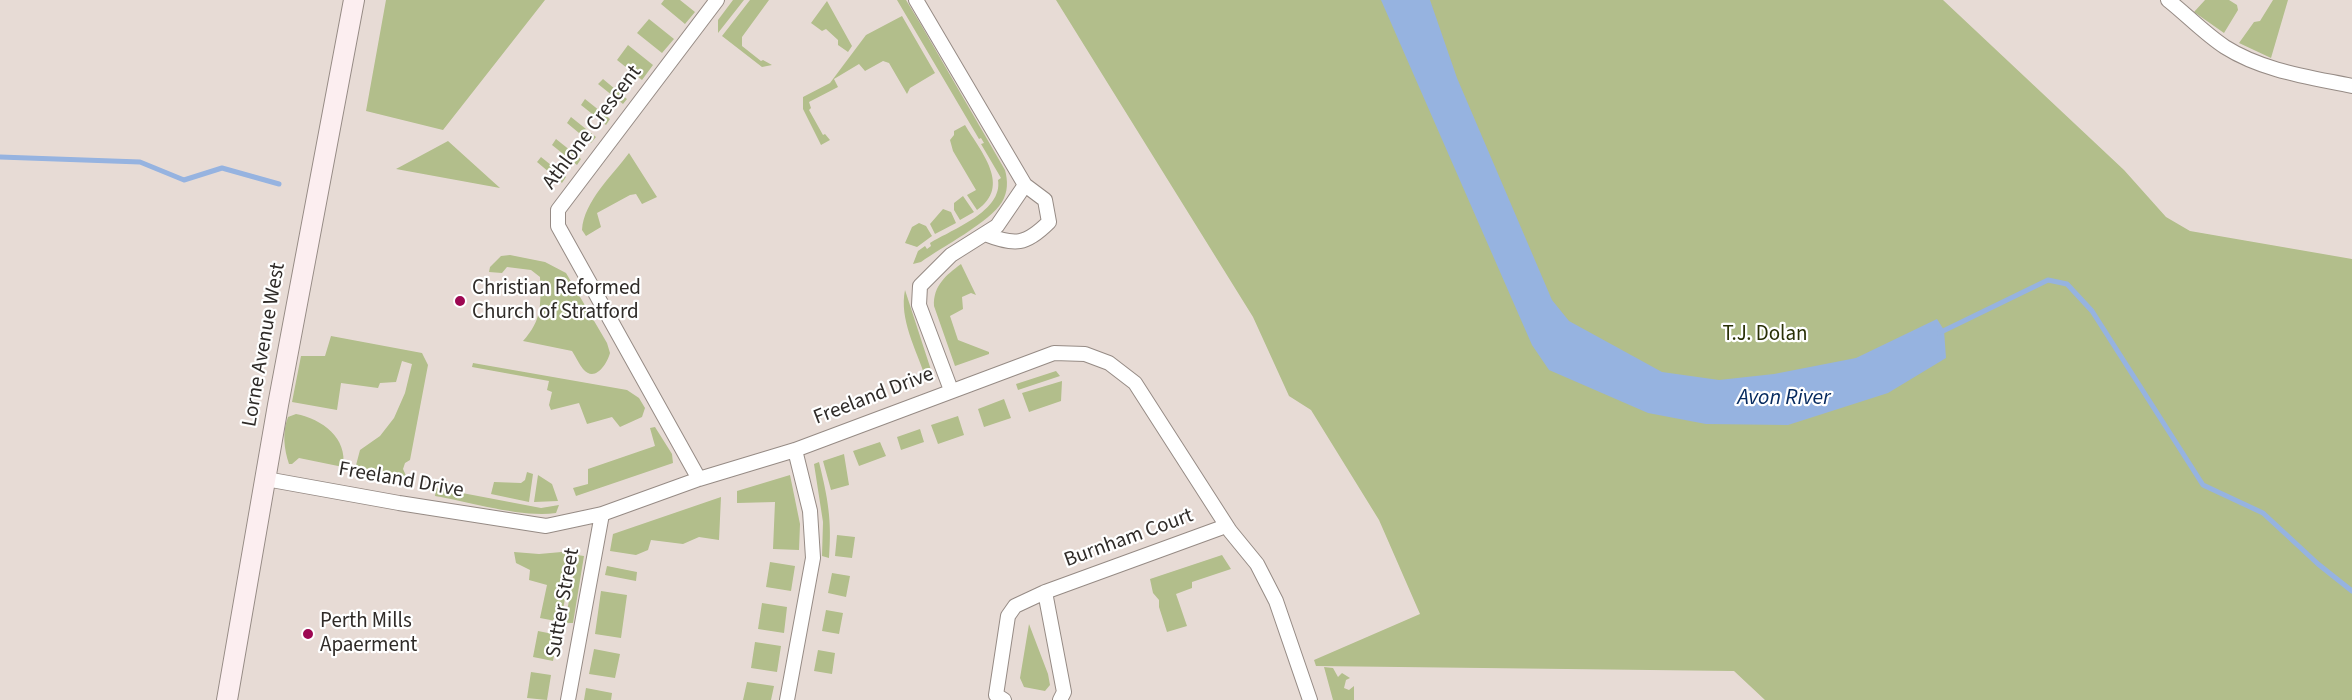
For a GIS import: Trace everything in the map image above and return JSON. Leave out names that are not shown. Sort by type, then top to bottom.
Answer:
[{"type":"main road","name":"Lorne Avenue West","points":[[227,700],[354,0]]},
{"type":"street","name":"Athlone Crescent","points":[[699,479],[558,226],[558,210],[717,0]]},
{"type":"street","points":[[916,0],[1025,184],[1045,200],[1049,222],[1033,237],[1010,242],[985,234]]},
{"type":"street","points":[[2168,0],[2224,46],[2241,56],[2272,69],[2352,86]]},
{"type":"street","points":[[951,390],[919,305],[920,286],[951,255],[997,226],[1025,184]]},
{"type":"street","name":"Freeland Drive","points":[[266,478],[399,503],[546,526],[602,514],[699,479],[795,450],[1054,353],[1085,354],[1109,363],[1135,383],[1226,526],[1257,564],[1276,601],[1310,700]]},
{"type":"street","points":[[787,700],[813,558],[810,512],[795,450]]},
{"type":"street","name":"Sutter Street","points":[[568,700],[602,514]]},
{"type":"street","name":"Burnham Court","points":[[1004,700],[996,694],[1008,616],[1015,606],[1045,592],[1226,526]]},
{"type":"street","name":"Burnham Court","points":[[1045,592],[1064,692],[1060,700]]},
{"type":"green space","points":[[386,0],[545,0],[443,130],[366,111]]},
{"type":"green space","points":[[664,0],[680,0],[695,12],[685,24],[661,4]]},
{"type":"green space","points":[[733,0],[744,0],[718,33],[718,20]]},
{"type":"green space","points":[[750,0],[769,0],[742,37],[742,46],[761,61],[772,65],[762,67],[722,36]]},
{"type":"green space","points":[[897,0],[906,0],[920,23],[1005,170],[1007,182],[1002,202],[987,218],[921,262],[913,264],[918,251],[925,246],[927,249],[931,246],[930,243],[985,210],[993,201],[998,180],[1001,178],[981,144],[984,143],[981,138],[979,139]]},
{"type":"green space","name":"T.J. Dolan","points":[[1056,0],[1943,0],[2124,170],[2166,217],[2190,231],[2352,259],[2352,700],[1765,700],[1734,671],[1316,666],[1314,660],[1420,614],[1379,520],[1311,410],[1289,396],[1253,317]]},
{"type":"green space","points":[[2205,0],[2229,0],[2237,5],[2238,10],[2224,33],[2194,12]]},
{"type":"green space","points":[[2273,0],[2288,0],[2271,58],[2239,43],[2254,22],[2260,21]]},
{"type":"green space","points":[[827,1],[852,46],[848,52],[838,45],[838,40],[826,29],[822,31],[811,23]]},
{"type":"green space","points":[[902,16],[935,73],[910,88],[907,94],[889,63],[883,61],[865,71],[859,64],[834,79],[838,87],[809,102],[811,108],[809,110],[823,135],[825,134],[830,140],[821,145],[803,109],[803,97],[830,83],[866,35]]},
{"type":"green space","points":[[649,19],[674,39],[662,53],[637,33]]},
{"type":"green space","points":[[628,45],[653,65],[642,80],[617,60]]},
{"type":"green space","points":[[603,79],[627,99],[623,104],[598,84]]},
{"type":"green space","points":[[585,99],[610,119],[606,125],[581,105]]},
{"type":"green space","points":[[571,117],[596,137],[591,143],[567,123]]},
{"type":"green space","points":[[965,125],[985,157],[993,180],[987,201],[977,210],[967,195],[976,190],[953,151],[950,140],[954,131]]},
{"type":"green space","points":[[556,139],[581,159],[577,165],[552,145]]},
{"type":"green space","points":[[448,141],[500,188],[396,169]]},
{"type":"green space","points":[[629,153],[657,197],[642,204],[636,194],[630,195],[597,213],[601,227],[586,236],[582,230],[584,219],[593,199]]},
{"type":"green space","points":[[541,157],[566,177],[562,183],[537,162]]},
{"type":"green space","points":[[963,196],[974,212],[960,220],[954,210],[954,203]]},
{"type":"green space","points":[[943,209],[951,212],[956,223],[935,234],[930,224]]},
{"type":"green space","points":[[919,223],[926,226],[932,236],[917,247],[905,243],[912,227]]},
{"type":"green space","points":[[510,255],[545,262],[566,273],[607,343],[610,353],[600,370],[592,374],[587,373],[572,351],[523,341],[534,326],[539,312],[540,277],[531,270],[507,267],[502,273],[489,272],[490,267],[501,256]]},
{"type":"green space","points":[[961,264],[976,295],[971,293],[962,297],[963,309],[950,316],[958,340],[989,352],[989,354],[955,366],[934,306],[934,299],[938,287],[950,272]]},
{"type":"green space","points":[[905,290],[931,375],[925,376],[909,334],[904,312]]},
{"type":"green space","points":[[331,336],[422,353],[428,365],[410,460],[405,463],[403,469],[407,478],[355,469],[360,450],[380,436],[394,418],[405,393],[412,364],[402,361],[396,382],[380,383],[378,388],[341,383],[337,410],[292,402],[301,356],[325,356]]},
{"type":"green space","points":[[473,363],[627,390],[639,398],[645,408],[642,417],[620,427],[612,417],[587,424],[579,403],[551,410],[549,405],[552,392],[547,390],[549,381],[472,367]]},
{"type":"green space","points":[[1056,371],[1060,376],[1018,390],[1016,384]]},
{"type":"green space","points":[[1062,381],[1061,401],[1029,412],[1022,393]]},
{"type":"green space","points":[[1004,399],[1011,418],[984,427],[978,409]]},
{"type":"green space","points":[[296,414],[315,420],[331,432],[341,447],[343,467],[299,458],[289,464],[284,435],[288,417]]},
{"type":"green space","points":[[958,416],[964,435],[938,444],[931,425]]},
{"type":"green space","points":[[655,427],[672,454],[673,463],[576,496],[573,488],[588,484],[588,469],[655,446],[650,428]]},
{"type":"green space","points":[[920,429],[924,442],[901,450],[897,437]]},
{"type":"green space","points":[[880,442],[886,456],[859,466],[853,451]]},
{"type":"green space","points":[[844,454],[849,485],[831,490],[823,461]]},
{"type":"green space","points":[[819,462],[828,510],[829,558],[822,556],[823,522],[814,464]]},
{"type":"green space","points":[[527,472],[533,474],[529,502],[491,494],[494,482],[521,483],[525,480]]},
{"type":"green space","points":[[538,475],[552,484],[558,501],[534,502]]},
{"type":"green space","points":[[790,475],[800,524],[799,550],[773,549],[775,502],[737,503],[737,491]]},
{"type":"green space","points":[[436,488],[541,508],[559,505],[556,513],[512,511],[435,496]]},
{"type":"green space","points":[[721,497],[719,540],[699,537],[683,544],[651,540],[648,550],[636,555],[610,551],[613,534]]},
{"type":"green space","points":[[837,535],[855,537],[852,558],[835,556]]},
{"type":"green space","points":[[573,551],[561,622],[540,618],[547,585],[529,580],[530,570],[516,563],[514,552],[539,554]]},
{"type":"green space","points":[[577,555],[584,556],[573,623],[565,623]]},
{"type":"green space","points":[[1222,555],[1231,569],[1192,582],[1192,588],[1176,594],[1187,626],[1167,632],[1159,600],[1153,593],[1150,579]]},
{"type":"green space","points":[[770,562],[795,566],[791,591],[766,587]]},
{"type":"green space","points":[[607,566],[637,572],[636,581],[605,575]]},
{"type":"green space","points":[[832,573],[850,576],[846,597],[828,593]]},
{"type":"green space","points":[[601,591],[627,595],[621,638],[595,634]]},
{"type":"green space","points":[[762,603],[787,607],[784,633],[758,629]]},
{"type":"green space","points":[[826,610],[843,613],[839,634],[822,631]]},
{"type":"green space","points":[[1029,624],[1048,674],[1050,685],[1045,691],[1024,687],[1020,678]]},
{"type":"green space","points":[[538,631],[558,635],[553,661],[533,657]]},
{"type":"green space","points":[[755,642],[781,646],[777,672],[751,668]]},
{"type":"green space","points":[[594,649],[620,654],[615,678],[589,674]]},
{"type":"green space","points":[[818,650],[835,653],[832,674],[814,671]]},
{"type":"green space","points":[[1324,667],[1333,668],[1338,677],[1342,673],[1350,678],[1346,680],[1344,688],[1349,690],[1354,686],[1354,700],[1333,700]]},
{"type":"green space","points":[[531,672],[551,675],[547,700],[527,698]]},
{"type":"green space","points":[[747,682],[774,686],[771,700],[743,700]]},
{"type":"green space","points":[[586,688],[612,693],[611,700],[584,700]]},
{"type":"water","name":"Avon River","points":[[1381,0],[1430,0],[1457,78],[1552,300],[1569,321],[1662,372],[1719,380],[1774,374],[1856,358],[1937,319],[1944,330],[1946,358],[1888,393],[1788,425],[1706,424],[1648,413],[1549,370],[1532,345]]},
{"type":"waterway","points":[[0,157],[140,162],[184,180],[222,168],[279,184]]},
{"type":"waterway","name":"Avon River","points":[[1939,333],[2048,280],[2067,284],[2092,311],[2203,485],[2263,513],[2318,564],[2352,591]]},
{"type":"place","name":"Christian Reformed Church of Stratford","points":[[460,301]]},
{"type":"place","name":"Perth Mills Apaerment","points":[[308,634]]}]
